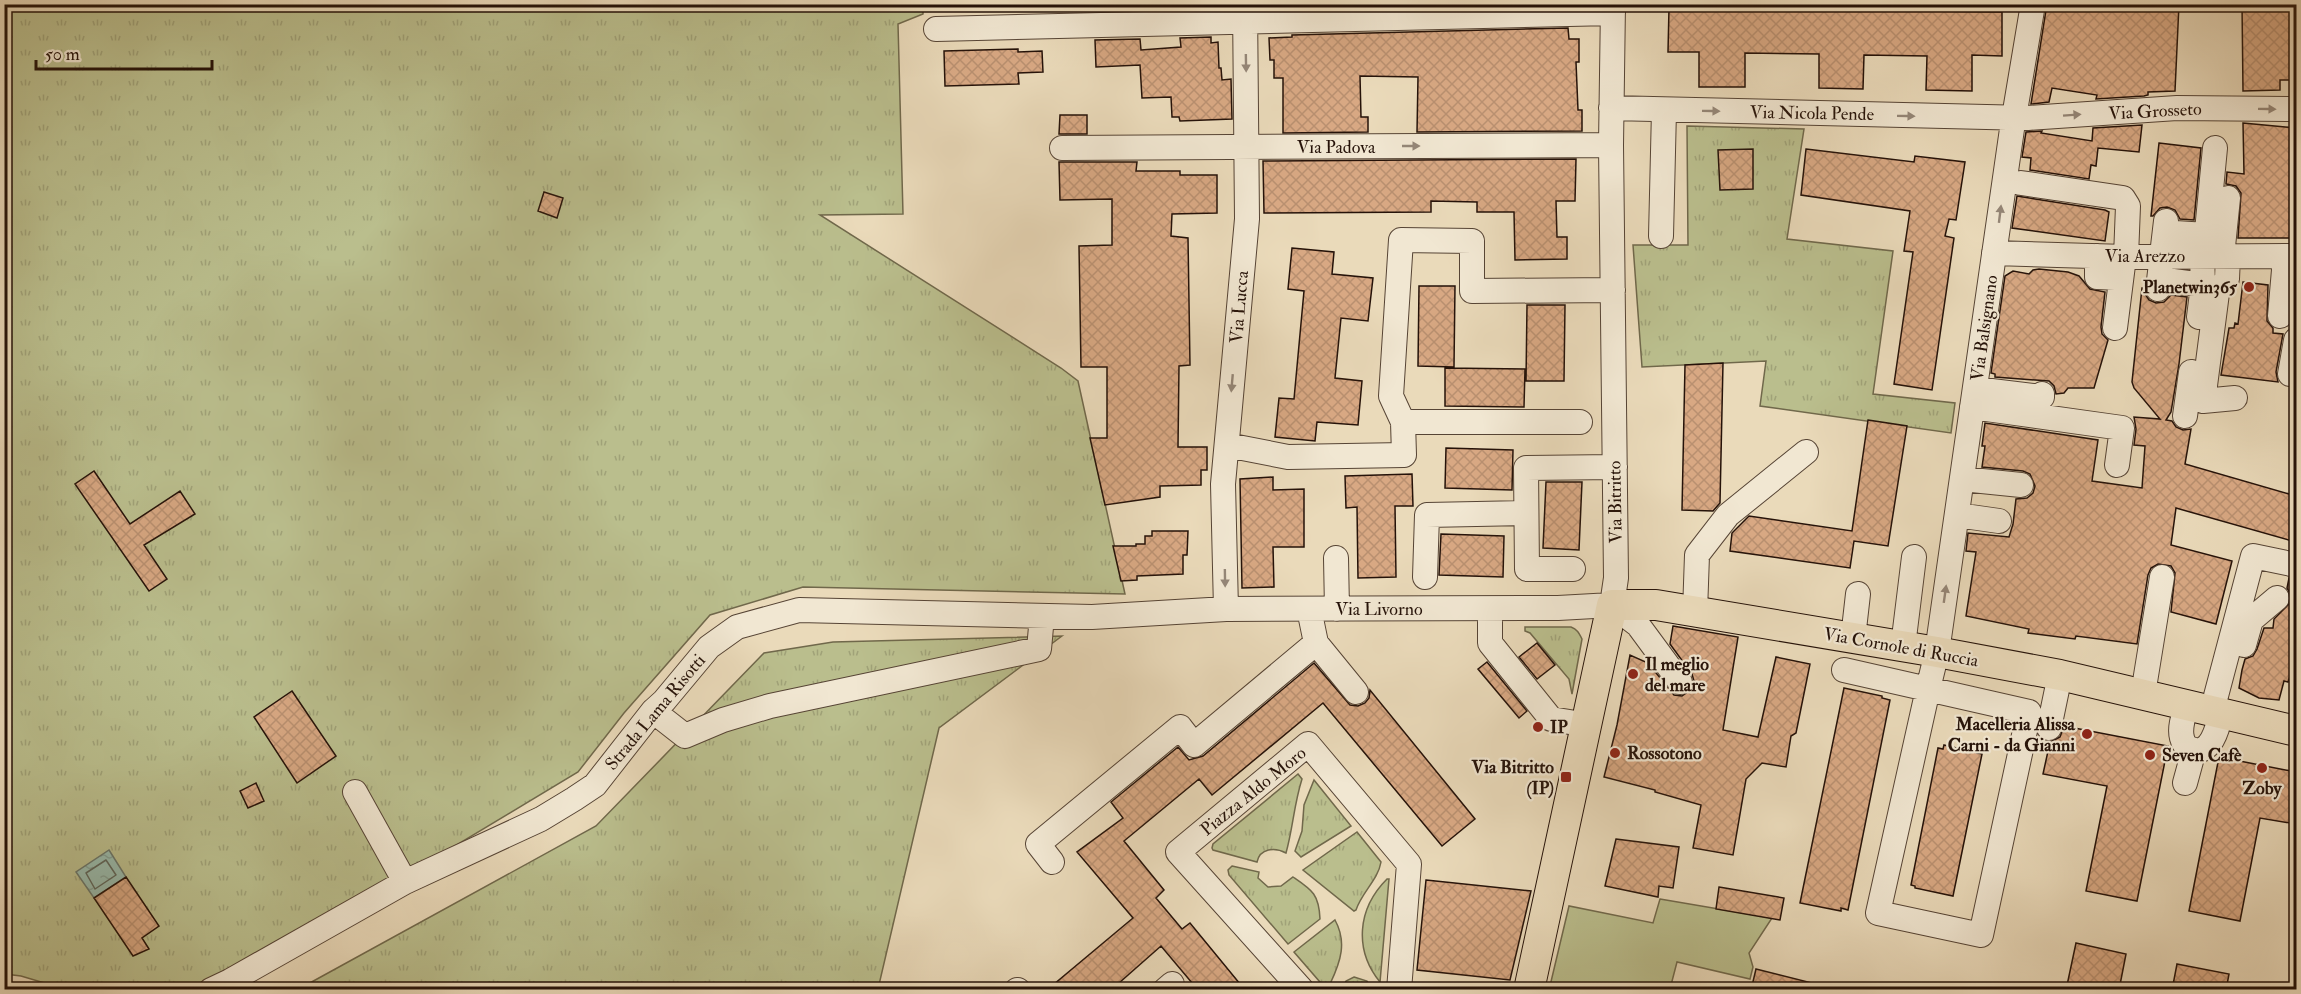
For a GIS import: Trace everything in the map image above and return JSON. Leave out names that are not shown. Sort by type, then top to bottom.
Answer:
[{"type":"main road","name":"Via Cornole di Ruccia","points":[[1612,605],[1656,605],[1937,652],[2060,675],[2296,731]]},
{"type":"main road","name":"Via Bitritto","points":[[1529,990],[1588,726],[1612,605]]},
{"type":"street","name":"Via Balsignano","points":[[1928,689],[2029,712],[1981,935],[1878,913],[1928,689],[1937,652],[2013,118],[2033,4]]},
{"type":"street","points":[[936,29],[1245,13],[1613,9]]},
{"type":"street","name":"Via Bitritto","points":[[1612,605],[1616,578],[1611,145],[1613,9]]},
{"type":"street","name":"Via Lucca","points":[[1226,609],[1223,484],[1247,219],[1245,13]]},
{"type":"street","name":"Via Nicola Pende","points":[[1611,108],[2013,118]]},
{"type":"street","name":"Via Grosseto","points":[[2013,118],[2177,108],[2296,109]]},
{"type":"street","points":[[1661,236],[1664,110]]},
{"type":"street","name":"Via Padova","points":[[1062,148],[1611,145]]},
{"type":"street","points":[[2215,148],[2218,253],[2227,279],[2217,293],[2203,401],[2235,398]]},
{"type":"street","points":[[2021,183],[2123,198],[2128,206],[2127,260],[2115,328]]},
{"type":"street","points":[[2185,416],[2203,285],[2218,253],[2228,198]]},
{"type":"street","points":[[2116,219],[2127,260],[2159,286],[2203,285]]},
{"type":"street","points":[[2127,260],[2171,227],[2218,253],[2239,283],[2227,300],[2222,340]]},
{"type":"street","points":[[1227,445],[1288,457],[1404,455],[1403,422],[1391,396],[1401,240],[1472,241],[1472,291],[1613,290]]},
{"type":"street","points":[[2280,316],[2284,268],[2291,252]]},
{"type":"street","name":"Via Arezzo","points":[[1994,253],[2127,260],[2218,253],[2291,252]]},
{"type":"street","points":[[2290,374],[2296,340]]},
{"type":"street","points":[[1974,398],[2042,397],[2042,394]]},
{"type":"street","points":[[1974,398],[2122,428],[2117,465]]},
{"type":"street","points":[[1403,422],[1580,422]]},
{"type":"street","points":[[1695,612],[1697,555],[1728,515],[1806,452]]},
{"type":"street","points":[[1573,569],[1527,568],[1526,468],[1615,467]]},
{"type":"street","points":[[1962,479],[2021,485]]},
{"type":"street","points":[[1425,577],[1427,515],[1526,513]]},
{"type":"street","points":[[1957,515],[1999,521]]},
{"type":"street","points":[[2277,598],[2251,620],[2212,711],[2181,728],[2182,741],[2188,747],[2200,750],[2208,745],[2218,728],[2212,711],[2253,556],[2296,565]]},
{"type":"street","points":[[1903,646],[1914,557]]},
{"type":"street","points":[[1336,558],[1337,609]]},
{"type":"street","points":[[2143,694],[2162,577]]},
{"type":"street","points":[[1853,638],[1858,594]]},
{"type":"street","points":[[1612,605],[1638,625],[1680,682]]},
{"type":"street","name":"Via Livorno","points":[[1147,614],[1226,609],[1490,609],[1612,605]]},
{"type":"street","points":[[1309,609],[1316,643],[1356,692]]},
{"type":"street","points":[[1490,609],[1490,643],[1551,718],[1588,726]]},
{"type":"street","name":"Strada Lama Risotti","points":[[211,990],[405,882],[541,819],[595,785],[653,711],[709,647],[737,627],[799,610],[1092,617],[1147,614]]},
{"type":"street","points":[[653,711],[685,736],[723,720],[770,706],[1039,648],[1042,616]]},
{"type":"street","points":[[1052,862],[1038,844],[1046,837],[1180,727],[1194,745],[1316,643]]},
{"type":"street","points":[[1844,670],[1928,689]]},
{"type":"street","points":[[2049,728],[2060,675]]},
{"type":"street","name":"Piazza Aldo Moro","points":[[1302,990],[1178,852],[1308,744],[1409,864],[1399,990]]},
{"type":"street","points":[[2185,783],[2194,750]]},
{"type":"street","points":[[355,792],[405,882]]},
{"type":"green space","points":[[5,5],[923,5],[923,14],[898,24],[903,214],[820,215],[1078,381],[1125,594],[803,587],[710,615],[624,713],[578,772],[230,981],[208,989],[68,990],[21,976],[5,974]]},
{"type":"green space","points":[[1687,126],[1804,129],[1787,239],[1893,251],[1873,394],[1955,403],[1951,433],[1760,406],[1766,361],[1642,367],[1633,245],[1688,245]]},
{"type":"green space","points":[[1525,627],[1571,627],[1579,633],[1582,639],[1572,694],[1569,679],[1530,633],[1525,631]]},
{"type":"green space","points":[[1062,636],[939,728],[878,989],[297,990],[596,826],[764,653],[833,642]]},
{"type":"green space","points":[[1298,774],[1302,779],[1286,853],[1268,850],[1261,854],[1257,862],[1213,850],[1213,844]]},
{"type":"green space","points":[[1314,780],[1351,826],[1301,857],[1295,851],[1302,831],[1304,805]]},
{"type":"green space","points":[[1357,832],[1381,862],[1377,875],[1354,911],[1303,870]]},
{"type":"green space","points":[[1232,866],[1259,872],[1258,878],[1268,887],[1281,886],[1293,877],[1316,898],[1320,919],[1288,944],[1229,875],[1228,870]]},
{"type":"green space","points":[[1389,879],[1380,982],[1366,957],[1362,930],[1370,903]]},
{"type":"green space","points":[[1660,899],[1772,918],[1749,953],[1753,967],[1750,979],[1677,962],[1670,989],[1549,990],[1569,906],[1653,923]]},
{"type":"green space","points":[[1335,920],[1341,936],[1341,952],[1331,987],[1326,989],[1294,952]]},
{"type":"green space","points":[[1354,977],[1367,981],[1371,989],[1342,989],[1346,981]]},
{"type":"water","points":[[109,850],[126,877],[94,898],[76,872]]},
{"type":"building","points":[[2047,4],[2179,4],[2175,91],[2148,92],[2148,95],[2144,96],[2096,99],[2097,95],[2052,88],[2049,102],[2031,104]]},
{"type":"building","points":[[2242,4],[2296,4],[2296,63],[2292,63],[2292,80],[2280,80],[2280,90],[2243,91]]},
{"type":"building","points":[[1669,8],[2002,12],[2002,56],[1972,55],[1972,91],[1926,90],[1927,56],[1864,55],[1863,89],[1819,88],[1819,54],[1745,53],[1745,87],[1699,87],[1699,52],[1668,52]]},
{"type":"building","points":[[1568,28],[1569,39],[1579,39],[1579,62],[1576,62],[1578,110],[1582,110],[1582,131],[1417,132],[1418,77],[1360,76],[1361,117],[1368,117],[1368,132],[1283,133],[1283,78],[1274,78],[1274,60],[1270,60],[1269,38],[1292,37],[1292,35]]},
{"type":"building","points":[[1211,37],[1211,43],[1218,42],[1222,80],[1231,79],[1232,119],[1180,121],[1179,117],[1172,117],[1171,97],[1142,98],[1140,65],[1096,67],[1095,40],[1140,39],[1141,50],[1181,47],[1180,38]]},
{"type":"building","points":[[1018,49],[1018,52],[1042,51],[1043,72],[1018,73],[1019,84],[945,86],[944,51]]},
{"type":"building","points":[[1060,115],[1087,115],[1087,134],[1059,134]]},
{"type":"building","points":[[2243,123],[2296,128],[2296,238],[2238,238],[2241,193],[2236,186],[2226,184],[2227,172],[2244,174]]},
{"type":"building","points":[[2142,125],[2139,152],[2098,148],[2096,166],[2091,165],[2089,179],[2030,170],[2031,158],[2022,157],[2026,132],[2042,131],[2041,133],[2092,141],[2093,128]]},
{"type":"building","points":[[2159,143],[2201,148],[2194,220],[2180,219],[2175,210],[2167,207],[2160,208],[2151,216]]},
{"type":"building","points":[[1753,149],[1753,189],[1720,190],[1718,150]]},
{"type":"building","points":[[1806,149],[1914,162],[1915,156],[1965,162],[1956,220],[1949,219],[1945,236],[1954,238],[1932,390],[1894,384],[1913,252],[1904,251],[1910,211],[1801,195]]},
{"type":"building","points":[[1576,159],[1575,201],[1556,201],[1557,237],[1567,237],[1567,259],[1515,260],[1514,212],[1477,212],[1477,202],[1431,201],[1431,212],[1264,213],[1263,161]]},
{"type":"building","points":[[1059,162],[1137,162],[1136,171],[1180,171],[1180,175],[1217,175],[1217,213],[1172,214],[1171,236],[1188,238],[1190,365],[1179,366],[1178,447],[1207,447],[1207,470],[1201,470],[1201,485],[1160,486],[1160,497],[1105,505],[1090,438],[1107,438],[1107,367],[1081,367],[1079,246],[1112,245],[1112,199],[1060,200]]},
{"type":"building","points":[[544,192],[563,198],[557,218],[538,211]]},
{"type":"building","points":[[2017,196],[2109,212],[2105,241],[2012,228]]},
{"type":"building","points":[[1292,248],[1334,252],[1332,274],[1373,278],[1368,321],[1341,318],[1335,378],[1362,381],[1358,425],[1317,422],[1315,441],[1275,437],[1279,398],[1294,399],[1304,291],[1288,289]]},
{"type":"building","points":[[2039,269],[2068,272],[2079,276],[2090,289],[2105,292],[2101,327],[2102,334],[2108,340],[2094,388],[2068,388],[2064,393],[2056,394],[2054,386],[2049,381],[1995,377],[1995,374],[1991,373],[2005,276],[2013,271],[2029,274]]},
{"type":"building","points":[[2243,282],[2268,285],[2267,321],[2273,328],[2273,333],[2283,334],[2276,372],[2278,382],[2221,375],[2229,328],[2234,328],[2235,323],[2238,324]]},
{"type":"building","points":[[1419,286],[1455,286],[1454,367],[1418,366]]},
{"type":"building","points":[[2142,288],[2149,300],[2156,303],[2164,302],[2171,295],[2187,297],[2171,412],[2166,420],[2172,421],[2176,427],[2183,430],[2191,429],[2185,464],[2296,496],[2296,542],[2176,508],[2171,545],[2232,561],[2216,624],[2171,612],[2175,573],[2171,566],[2158,564],[2151,568],[2148,575],[2137,644],[2076,636],[2075,639],[2028,633],[2029,629],[1966,616],[1976,552],[1966,551],[1968,533],[2009,537],[2016,499],[2027,498],[2033,493],[2035,486],[2030,474],[2023,471],[1982,467],[1985,423],[2098,440],[2092,481],[2142,488],[2145,446],[2134,445],[2136,429],[2134,417],[2160,419],[2134,388],[2132,382]]},
{"type":"building","points":[[1527,305],[1565,305],[1564,381],[1526,381]]},
{"type":"building","points":[[1723,363],[1720,503],[1713,511],[1682,510],[1685,365]]},
{"type":"building","points":[[1445,368],[1525,369],[1524,407],[1445,406]]},
{"type":"building","points":[[1868,420],[1907,426],[1888,546],[1854,541],[1850,568],[1730,551],[1732,533],[1749,516],[1852,531]]},
{"type":"building","points":[[1446,448],[1513,450],[1512,490],[1445,488]]},
{"type":"building","points":[[94,471],[130,524],[180,491],[195,514],[144,545],[167,579],[149,591],[75,484]]},
{"type":"building","points":[[1412,474],[1413,506],[1395,506],[1396,577],[1358,578],[1357,507],[1346,508],[1345,476]]},
{"type":"building","points":[[1273,477],[1273,490],[1304,489],[1304,547],[1273,547],[1274,587],[1242,588],[1240,479]]},
{"type":"building","points":[[1546,482],[1582,482],[1579,550],[1543,548]]},
{"type":"building","points":[[1152,531],[1188,531],[1187,555],[1183,555],[1183,574],[1137,576],[1137,580],[1121,581],[1113,546],[1145,544],[1145,536],[1152,536]]},
{"type":"building","points":[[1441,534],[1504,536],[1503,577],[1439,575]]},
{"type":"building","points":[[2289,578],[2296,579],[2296,633],[2294,633],[2292,670],[2288,682],[2284,681],[2279,700],[2259,698],[2239,688],[2242,670],[2245,659],[2253,656],[2257,649],[2264,628],[2273,628],[2274,619],[2290,603],[2291,595],[2287,588]]},
{"type":"building","points":[[1673,626],[1738,637],[1723,730],[1758,737],[1776,657],[1810,664],[1796,733],[1791,736],[1786,767],[1762,763],[1746,779],[1733,855],[1693,848],[1701,805],[1604,777],[1617,725],[1630,655],[1648,663],[1674,695],[1682,696],[1693,688],[1692,674],[1670,644]]},
{"type":"building","points":[[1537,643],[1555,665],[1537,679],[1519,657]]},
{"type":"building","points":[[1487,662],[1527,711],[1519,718],[1478,669]]},
{"type":"building","points":[[1314,663],[1350,705],[1358,706],[1365,703],[1369,698],[1370,690],[1475,819],[1442,846],[1323,703],[1212,795],[1199,779],[1124,841],[1164,890],[1156,898],[1182,929],[1190,923],[1245,990],[1198,990],[1161,946],[1111,990],[1047,990],[1133,918],[1077,852],[1123,818],[1111,802],[1178,747],[1189,760],[1203,756]]},
{"type":"building","points":[[1844,688],[1882,696],[1890,700],[1848,910],[1841,908],[1841,911],[1800,903]]},
{"type":"building","points":[[292,691],[336,756],[297,783],[254,717]]},
{"type":"building","points":[[2064,726],[2168,746],[2137,901],[2086,891],[2107,786],[2043,774],[2050,742],[2060,737]]},
{"type":"building","points":[[1944,745],[1982,754],[1953,896],[1915,888],[1911,885],[1938,748],[1943,749]]},
{"type":"building","points":[[2219,757],[2296,772],[2296,824],[2260,818],[2240,921],[2189,911]]},
{"type":"building","points":[[256,783],[264,801],[248,808],[240,791]]},
{"type":"building","points":[[1616,839],[1679,847],[1673,888],[1659,886],[1658,897],[1605,886]]},
{"type":"building","points":[[126,877],[159,926],[142,938],[149,949],[133,956],[94,898]]},
{"type":"building","points":[[1426,880],[1531,891],[1510,980],[1417,970]]},
{"type":"building","points":[[1719,887],[1784,898],[1780,920],[1716,909]]},
{"type":"building","points":[[2076,943],[2126,954],[2119,990],[2066,990]]},
{"type":"building","points":[[2177,964],[2229,974],[2226,990],[2172,990]]},
{"type":"building","points":[[1756,969],[1812,983],[1812,990],[1751,990]]},
{"type":"place","name":"Planetwin365","points":[[2249,287]]},
{"type":"place","name":"Il meglio del mare","points":[[1633,674]]},
{"type":"place","name":"IP","points":[[1538,727]]},
{"type":"place","name":"Macelleria Alissa Carni - da Gianni","points":[[2087,734]]},
{"type":"place","name":"Rossotono","points":[[1615,753]]},
{"type":"place","name":"Seven Cafè","points":[[2150,755]]},
{"type":"place","name":"Zoby","points":[[2262,768]]},
{"type":"place","name":"Via Bitritto (IP)","points":[[1566,777]]}]
